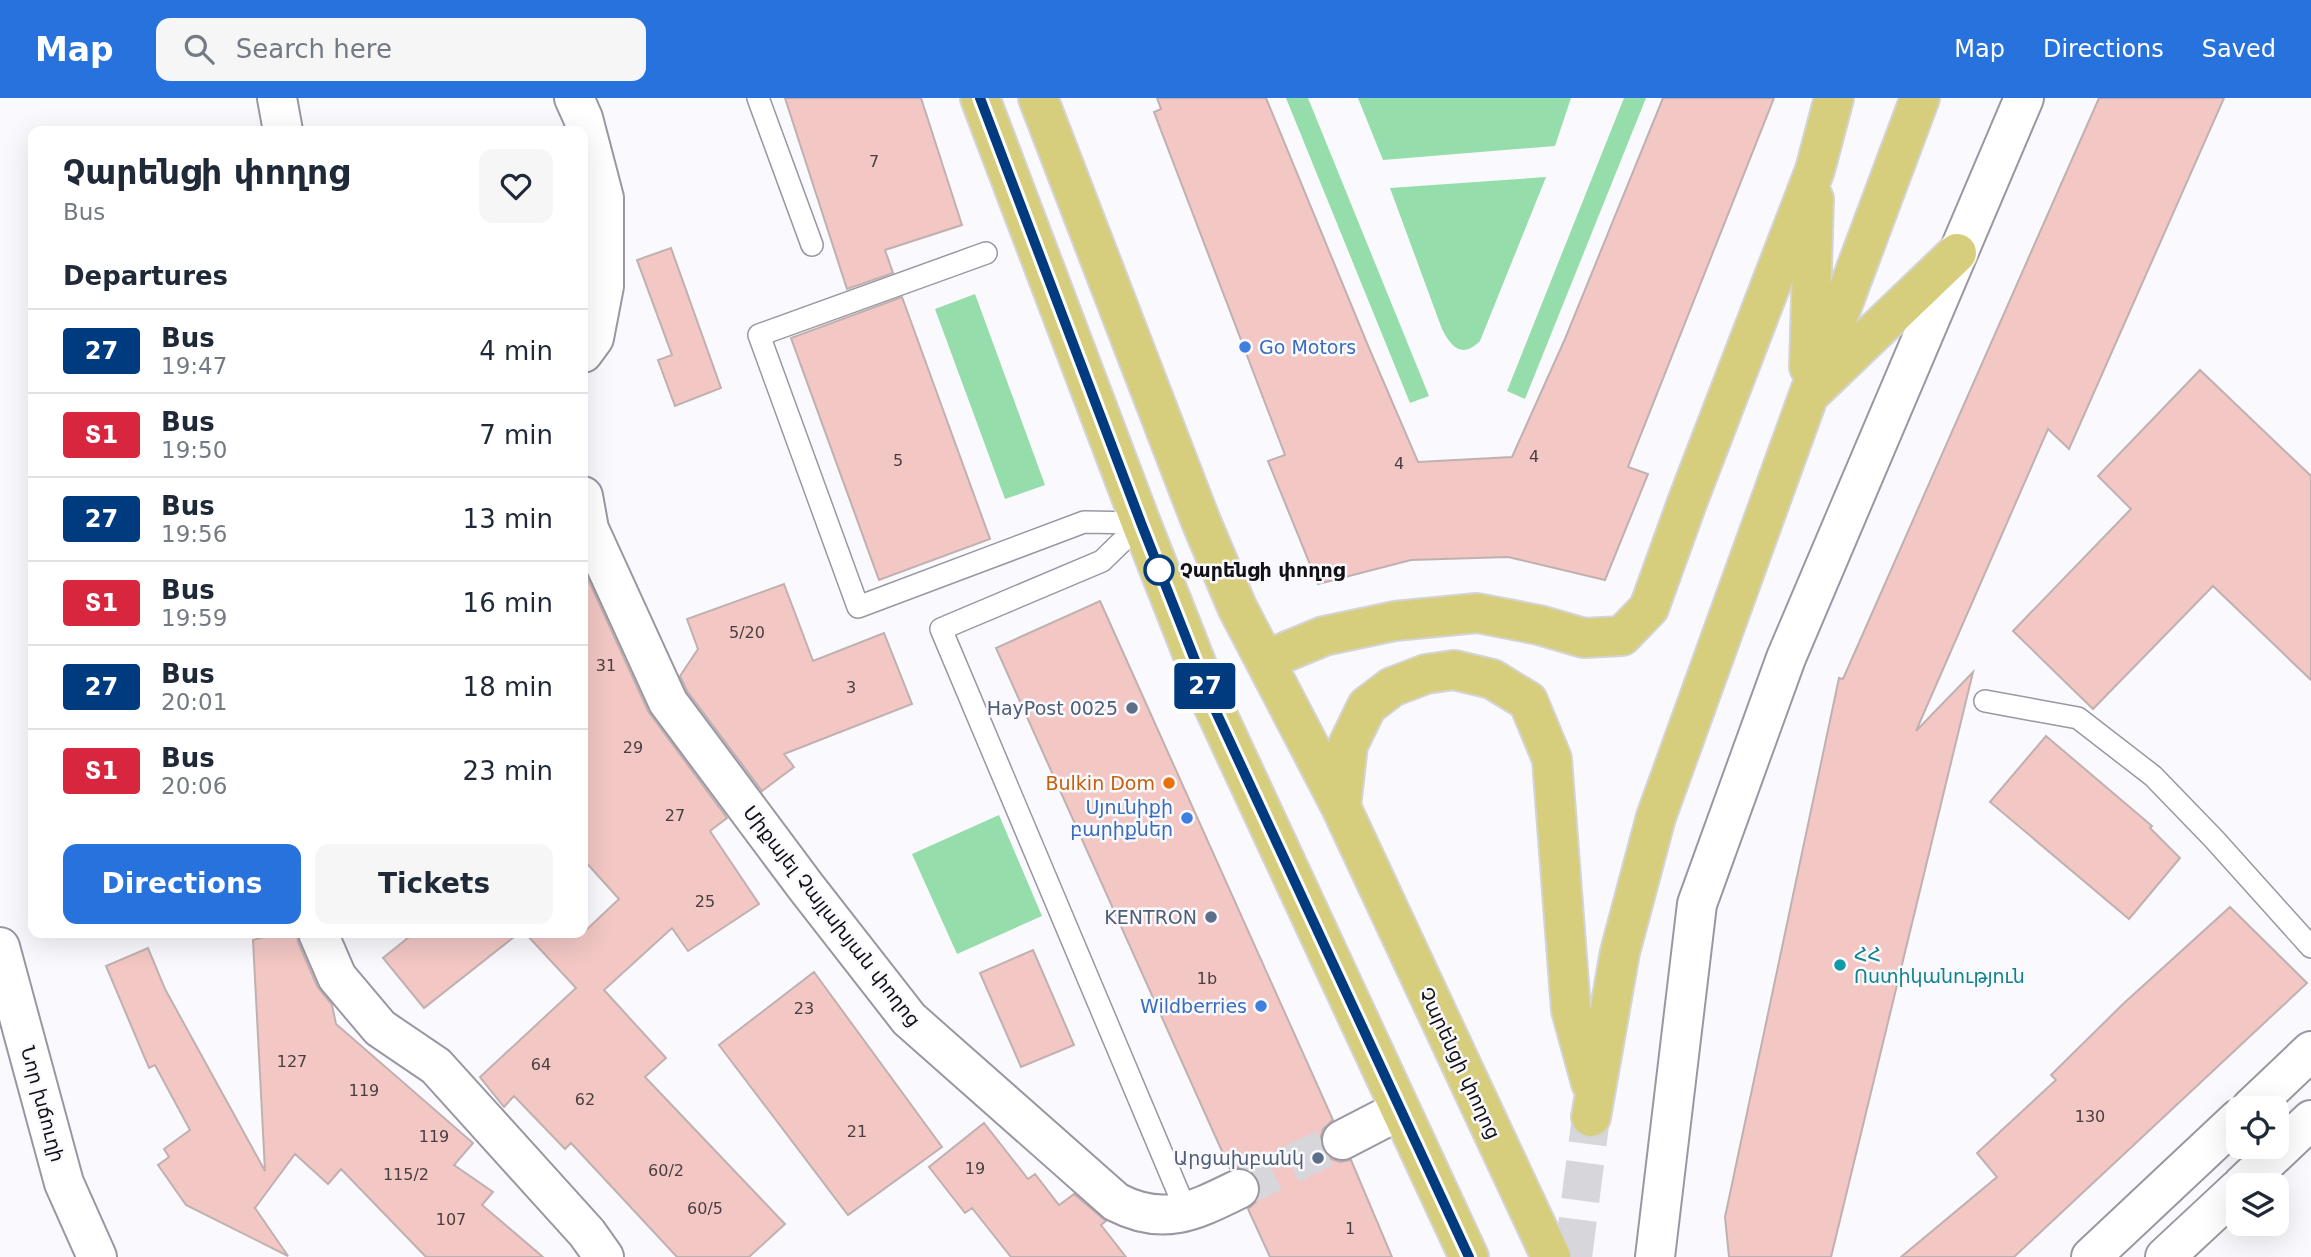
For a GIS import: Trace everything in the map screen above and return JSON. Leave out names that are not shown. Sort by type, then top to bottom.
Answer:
[{"type":"main road","points":[[980,98],[1211,701],[1469,1257]]},
{"type":"main road","name":"Չարենցի փողոց","points":[[1038,98],[1200,519],[1237,607],[1341,807],[1551,1257]]},
{"type":"main road","points":[[1266,660],[1324,636],[1395,621],[1477,613],[1539,625],[1584,638],[1622,636],[1650,608],[1688,500],[1815,170],[1834,98]]},
{"type":"main road","points":[[1341,807],[1348,745],[1367,706],[1392,687],[1426,674],[1454,670],[1492,679],[1528,701],[1552,759],[1571,1010],[1592,1105],[1620,952],[1657,817],[1808,397],[1920,98]]},
{"type":"main road","points":[[1808,397],[1815,170]]},
{"type":"main road","points":[[1808,397],[1957,253]]},
{"type":"street","points":[[277,98],[282,126]]},
{"type":"street","points":[[574,98],[585,126]]},
{"type":"street","points":[[1655,1257],[1697,904],[1786,658],[2024,98]]},
{"type":"street","points":[[588,137],[604,198],[604,286],[594,338],[588,346]]},
{"type":"street","name":"Միքայել Չայլախյան փողոց","points":[[588,523],[668,702],[909,1019],[1116,1202],[1135,1212],[1159,1215],[1187,1213],[1239,1189]]},
{"type":"street","points":[[320,938],[337,977],[380,1028],[436,1066],[587,1233],[604,1257]]},
{"type":"street","name":"Նոր խճուղի","points":[[0,947],[64,1183],[97,1257]]},
{"type":"street","points":[[2264,1096],[2311,1051]]},
{"type":"street","points":[[1342,1140],[1400,1110]]},
{"type":"street","points":[[2255,1173],[2311,1121]]},
{"type":"street","points":[[2091,1257],[2226,1130]]},
{"type":"street","points":[[2165,1257],[2226,1200]]},
{"type":"lane","points":[[758,98],[812,245]]},
{"type":"lane","points":[[986,253],[759,335],[858,607],[1084,522],[1141,523]]},
{"type":"lane","points":[[1141,523],[1102,561],[942,629],[1187,1213]]},
{"type":"lane","points":[[1985,701],[2078,718],[2152,776],[2214,839],[2311,947]]},
{"type":"green space","points":[[1286,98],[1308,98],[1429,396],[1410,403]]},
{"type":"green space","points":[[1358,98],[1571,98],[1555,146],[1383,160]]},
{"type":"green space","points":[[1624,98],[1646,98],[1525,399],[1507,391]]},
{"type":"green space","points":[[1546,177],[1480,341],[1468,349],[1458,348],[1449,341],[1442,329],[1390,188]]},
{"type":"green space","points":[[975,294],[1045,485],[1005,499],[935,309]]},
{"type":"green space","points":[[999,815],[1042,916],[957,954],[912,854]]},
{"type":"building","points":[[785,98],[921,98],[962,225],[885,250],[893,273],[847,289]]},
{"type":"building","points":[[1157,98],[1266,98],[1418,462],[1512,457],[1565,339],[1663,98],[1774,98],[1628,467],[1648,474],[1605,580],[1508,557],[1411,560],[1318,584],[1268,461],[1285,455],[1154,112],[1161,109]]},
{"type":"building","points":[[2099,98],[2224,98],[2069,449],[2048,429],[1916,731],[1973,672],[1831,1257],[1729,1257],[1725,1217],[1839,678],[1843,679]]},
{"type":"building","points":[[671,248],[721,388],[675,406],[658,360],[672,355],[637,260]]},
{"type":"building","points":[[902,297],[990,539],[879,580],[791,338]]},
{"type":"building","points":[[2200,370],[2311,476],[2311,680],[2213,586],[2093,709],[2013,631],[2131,509],[2098,476]]},
{"type":"building","points":[[588,579],[648,711],[727,818],[710,831],[759,904],[688,951],[672,928],[604,990],[666,1058],[645,1077],[785,1224],[749,1257],[677,1257],[571,1143],[565,1149],[514,1096],[504,1107],[480,1077],[576,988],[530,938],[588,938],[588,928],[619,899],[588,865]]},
{"type":"building","points":[[784,584],[813,661],[884,633],[912,704],[784,754],[794,767],[762,791],[687,691],[680,676],[698,649],[687,619]]},
{"type":"building","points":[[1100,601],[1333,1120],[1323,1129],[1320,1140],[1322,1149],[1331,1159],[1340,1162],[1351,1160],[1392,1257],[1270,1257],[1248,1209],[1257,1201],[1261,1190],[1259,1180],[1251,1171],[1240,1167],[1230,1169],[996,648]]},
{"type":"building","points":[[2046,736],[2152,826],[2150,828],[2180,858],[2129,919],[1990,802]]},
{"type":"building","points":[[2230,907],[2307,983],[2014,1257],[1901,1257],[1997,1177],[1977,1153],[2056,1080],[2051,1075],[2123,1004]]},
{"type":"building","points":[[298,938],[317,986],[332,1005],[336,1024],[473,1143],[454,1165],[493,1192],[482,1205],[543,1257],[426,1257],[341,1169],[328,1184],[295,1154],[255,1208],[288,1256],[186,1205],[158,1165],[169,1157],[164,1149],[190,1130],[155,1065],[149,1068],[106,966],[148,948],[165,989],[265,1171],[253,940]]},
{"type":"building","points":[[408,938],[513,938],[424,1008],[383,958]]},
{"type":"building","points":[[1033,950],[1074,1045],[1021,1067],[980,973]]},
{"type":"building","points":[[814,972],[942,1147],[848,1215],[719,1045]]},
{"type":"building","points":[[984,1123],[1028,1179],[1035,1174],[1059,1205],[1074,1194],[1106,1221],[1101,1225],[1126,1257],[1011,1257],[972,1208],[965,1213],[929,1167]]},
{"type":"tunnel","points":[[1573,1257],[1591,1117]]},
{"type":"tunnel","points":[[1239,1189],[1342,1140]]},
{"type":"bus line","name":"27","points":[[980,98],[1211,701],[1469,1257]]},
{"type":"place","name":"Go Motors","points":[[1245,347]]},
{"type":"place","name":"Չարենցի փողոց","points":[[1159,570]]},
{"type":"place","name":"HayPost 0025","points":[[1132,708]]},
{"type":"place","name":"Bulkin Dom","points":[[1169,783]]},
{"type":"place","name":"Սյունիքի բարիքներ","points":[[1187,818]]},
{"type":"place","name":"KENTRON","points":[[1211,917]]},
{"type":"place","name":"ՀՀ Ոստիկանություն","points":[[1840,965]]},
{"type":"place","name":"Wildberries","points":[[1261,1006]]},
{"type":"place","name":"Արցախբանկ","points":[[1318,1158]]}]
